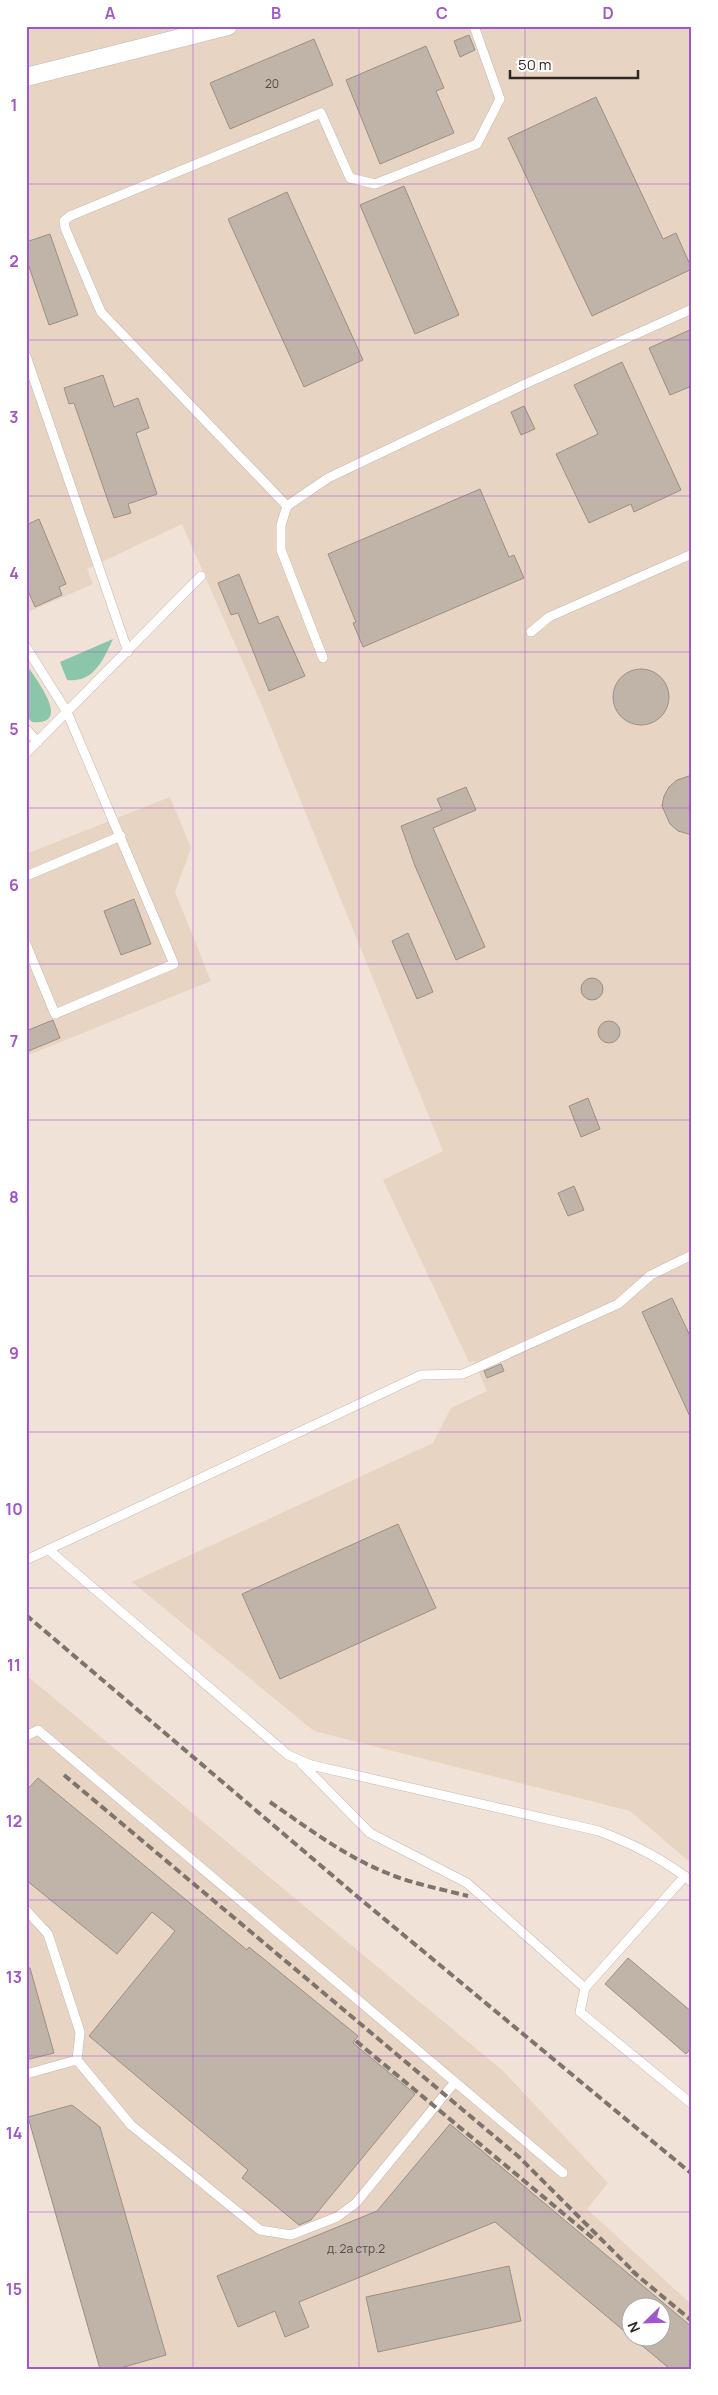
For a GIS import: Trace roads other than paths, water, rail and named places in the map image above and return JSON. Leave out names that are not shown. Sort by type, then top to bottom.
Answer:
[{"type":"street","points":[[26,77],[228,26]]},
{"type":"lane","points":[[287,506],[102,312],[65,228],[64,221],[70,216],[321,113],[350,178],[375,184],[477,144],[500,100],[474,26]]},
{"type":"lane","points":[[323,658],[281,550],[281,525],[287,506],[328,478],[523,385],[692,309]]},
{"type":"lane","points":[[26,356],[128,652]]},
{"type":"lane","points":[[531,632],[549,617],[692,554]]},
{"type":"lane","points":[[26,753],[128,652],[201,576]]},
{"type":"lane","points":[[26,647],[67,712],[174,964],[55,1014],[26,944]]},
{"type":"lane","points":[[26,729],[38,742]]},
{"type":"lane","points":[[26,876],[121,836]]},
{"type":"lane","points":[[26,1560],[421,1375],[431,1373],[463,1374],[618,1304],[651,1275],[692,1255]]},
{"type":"lane","points":[[49,1550],[276,1747],[300,1761],[370,1833],[467,1883],[585,1988]]},
{"type":"lane","points":[[26,1736],[38,1730],[563,2173]]},
{"type":"lane","points":[[300,1761],[599,1832],[629,1842],[688,1879],[585,1988],[580,2012],[692,2104]]},
{"type":"lane","points":[[26,1910],[48,1934],[80,2032],[77,2060],[131,2124],[260,2230],[291,2235],[337,2217],[356,2203],[455,2082]]},
{"type":"lane","points":[[26,2074],[77,2060]]},
{"type":"railway","points":[[26,1615],[359,1898],[692,2174]]},
{"type":"railway","points":[[64,1775],[519,2157],[638,2276]]},
{"type":"railway","points":[[270,1802],[327,1841],[371,1866],[407,1880],[468,1896]]},
{"type":"railway","points":[[356,2041],[594,2239]]},
{"type":"railway","points":[[632,2271],[692,2321]]}]
